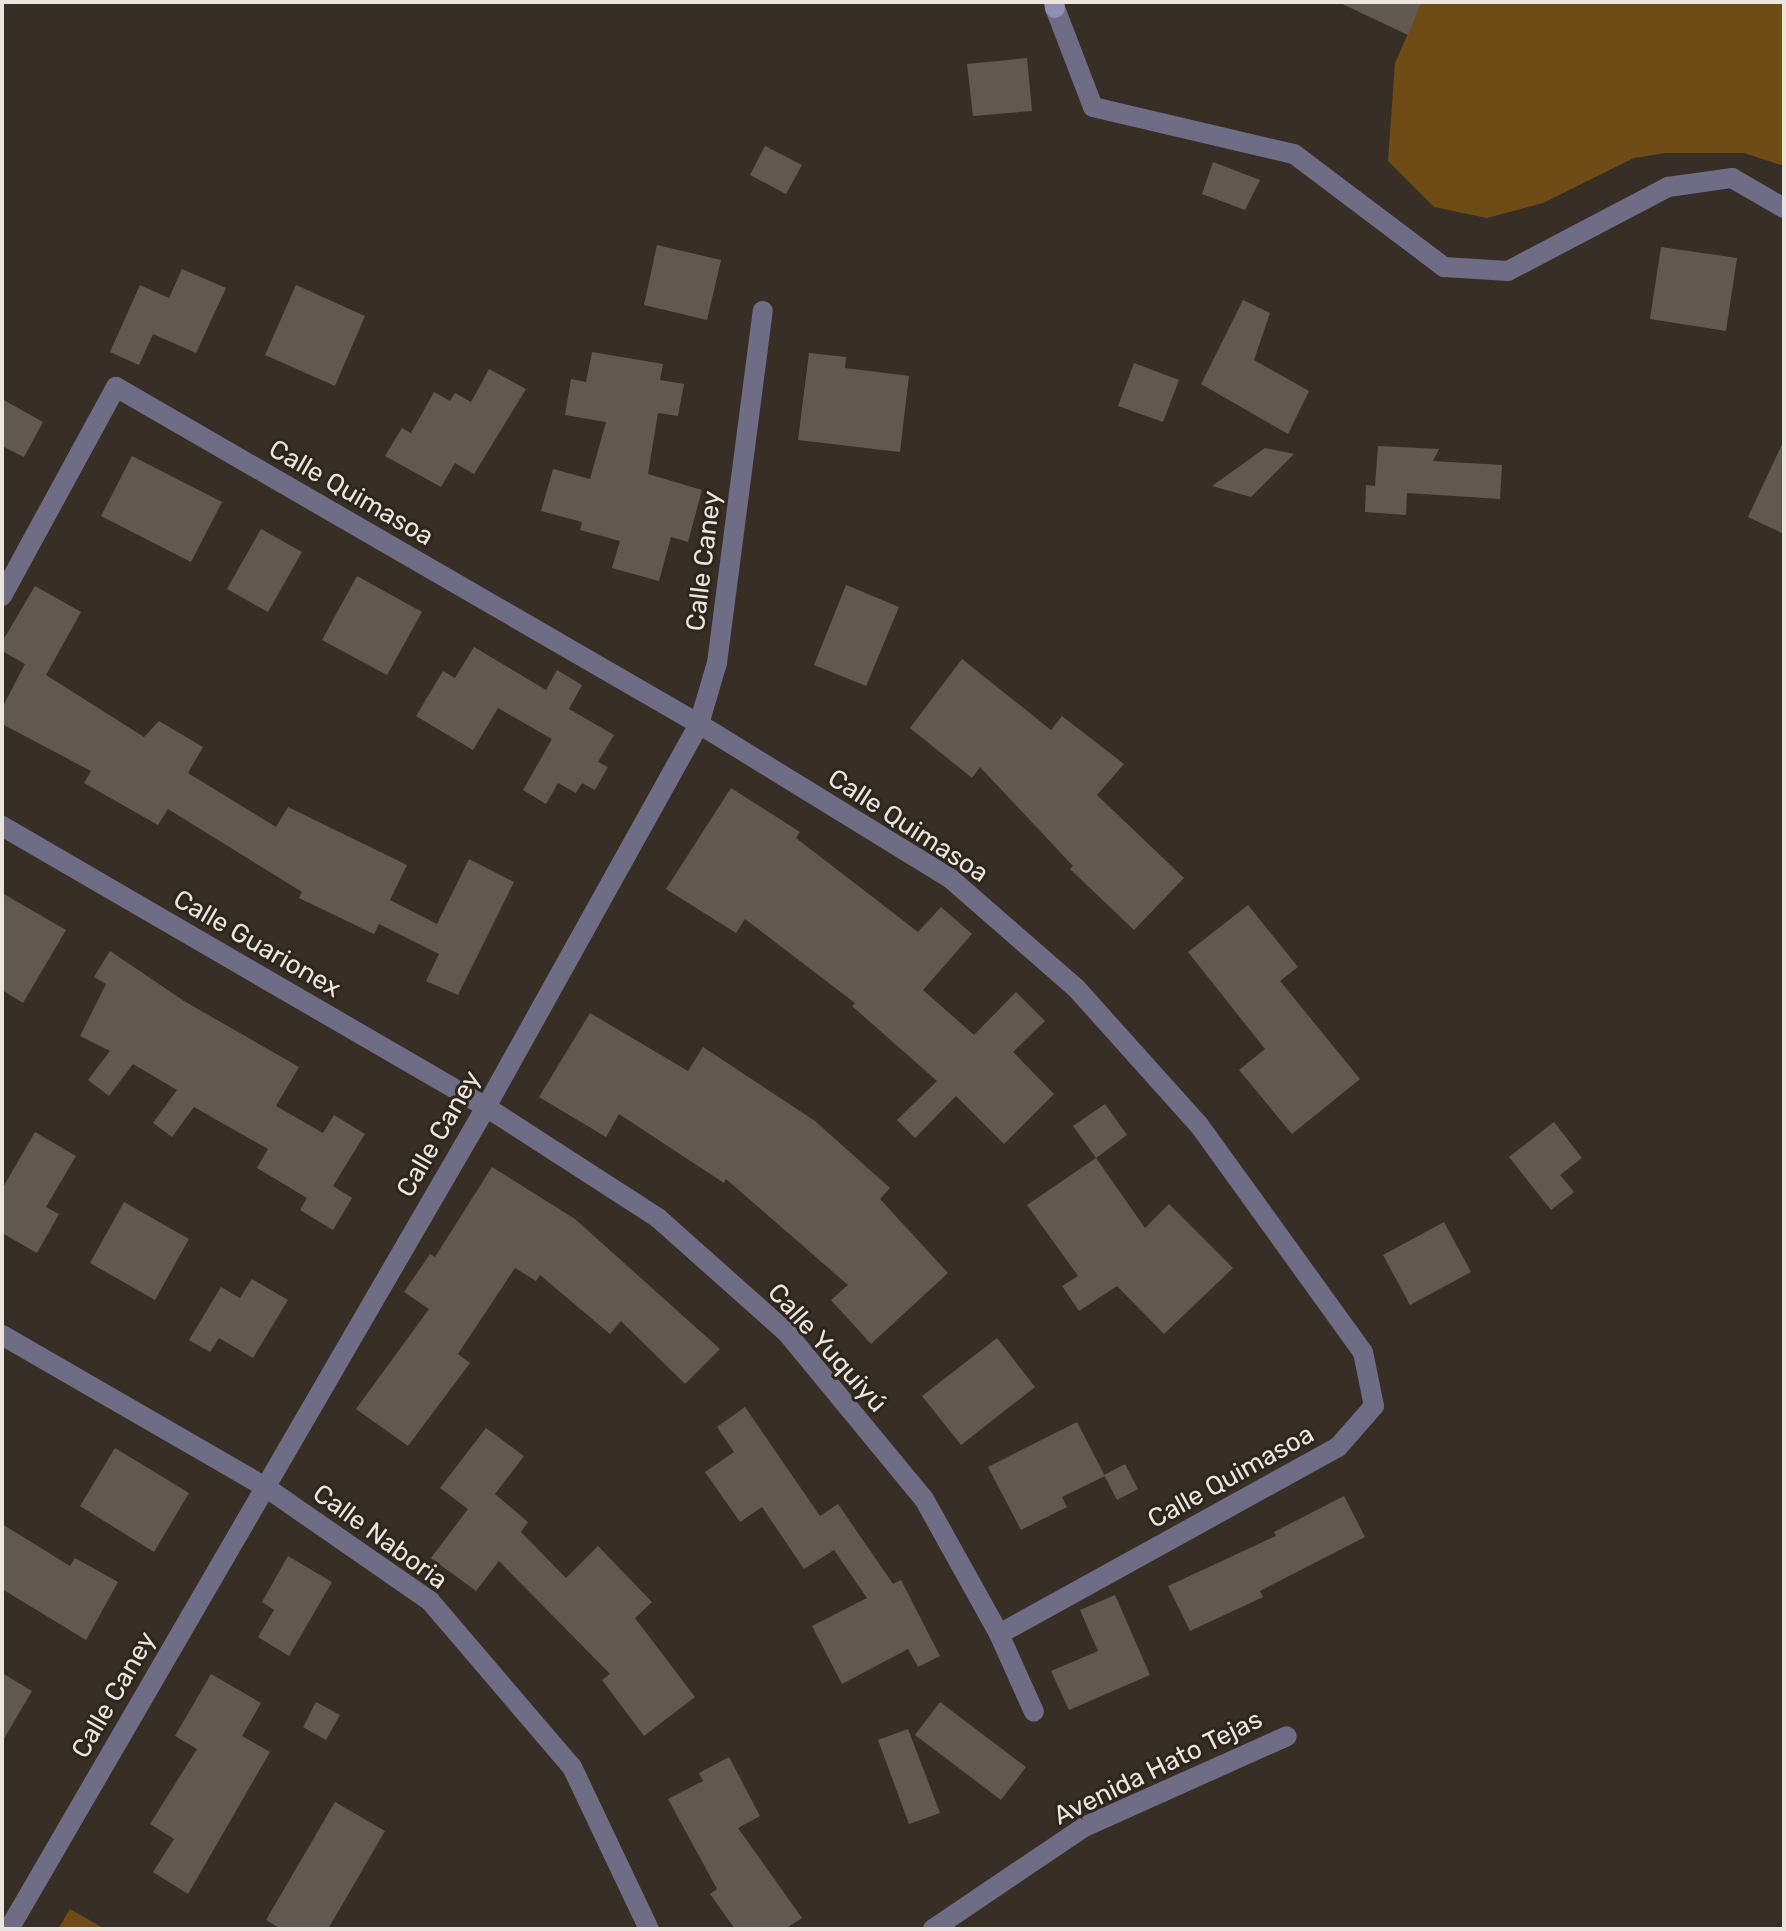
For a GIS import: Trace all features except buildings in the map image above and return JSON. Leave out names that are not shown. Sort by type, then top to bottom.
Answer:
[{"type":"street","points":[[1055,5],[1093,107],[1294,154],[1444,267],[1508,271],[1668,187],[1732,178],[1784,208]]},
{"type":"street","name":"Calle Caney","points":[[9,1929],[486,1107],[699,724],[717,663],[763,311]]},
{"type":"street","name":"Calle Quimasoa","points":[[2,596],[116,387],[699,724],[951,879],[1076,988],[1199,1125],[1363,1352],[1374,1406],[1338,1447],[999,1634]]},
{"type":"street","name":"Calle Guarionex","points":[[2,826],[486,1107]]},
{"type":"street","name":"Calle Yuquiyú","points":[[486,1107],[658,1218],[787,1333],[924,1499],[999,1634],[1034,1712]]},
{"type":"street","name":"Calle Naboria","points":[[2,1335],[264,1486],[430,1601],[572,1767],[649,1929]]},
{"type":"street","name":"Avenida Hato Tejas","points":[[933,1929],[1084,1827],[1287,1736]]},
{"type":"shaded area","points":[[1422,2],[1784,2],[1784,166],[1744,153],[1665,153],[1634,158],[1543,203],[1487,218],[1434,207],[1388,161],[1395,63]]},
{"type":"shaded area","points":[[70,1909],[105,1929],[58,1929]]}]
